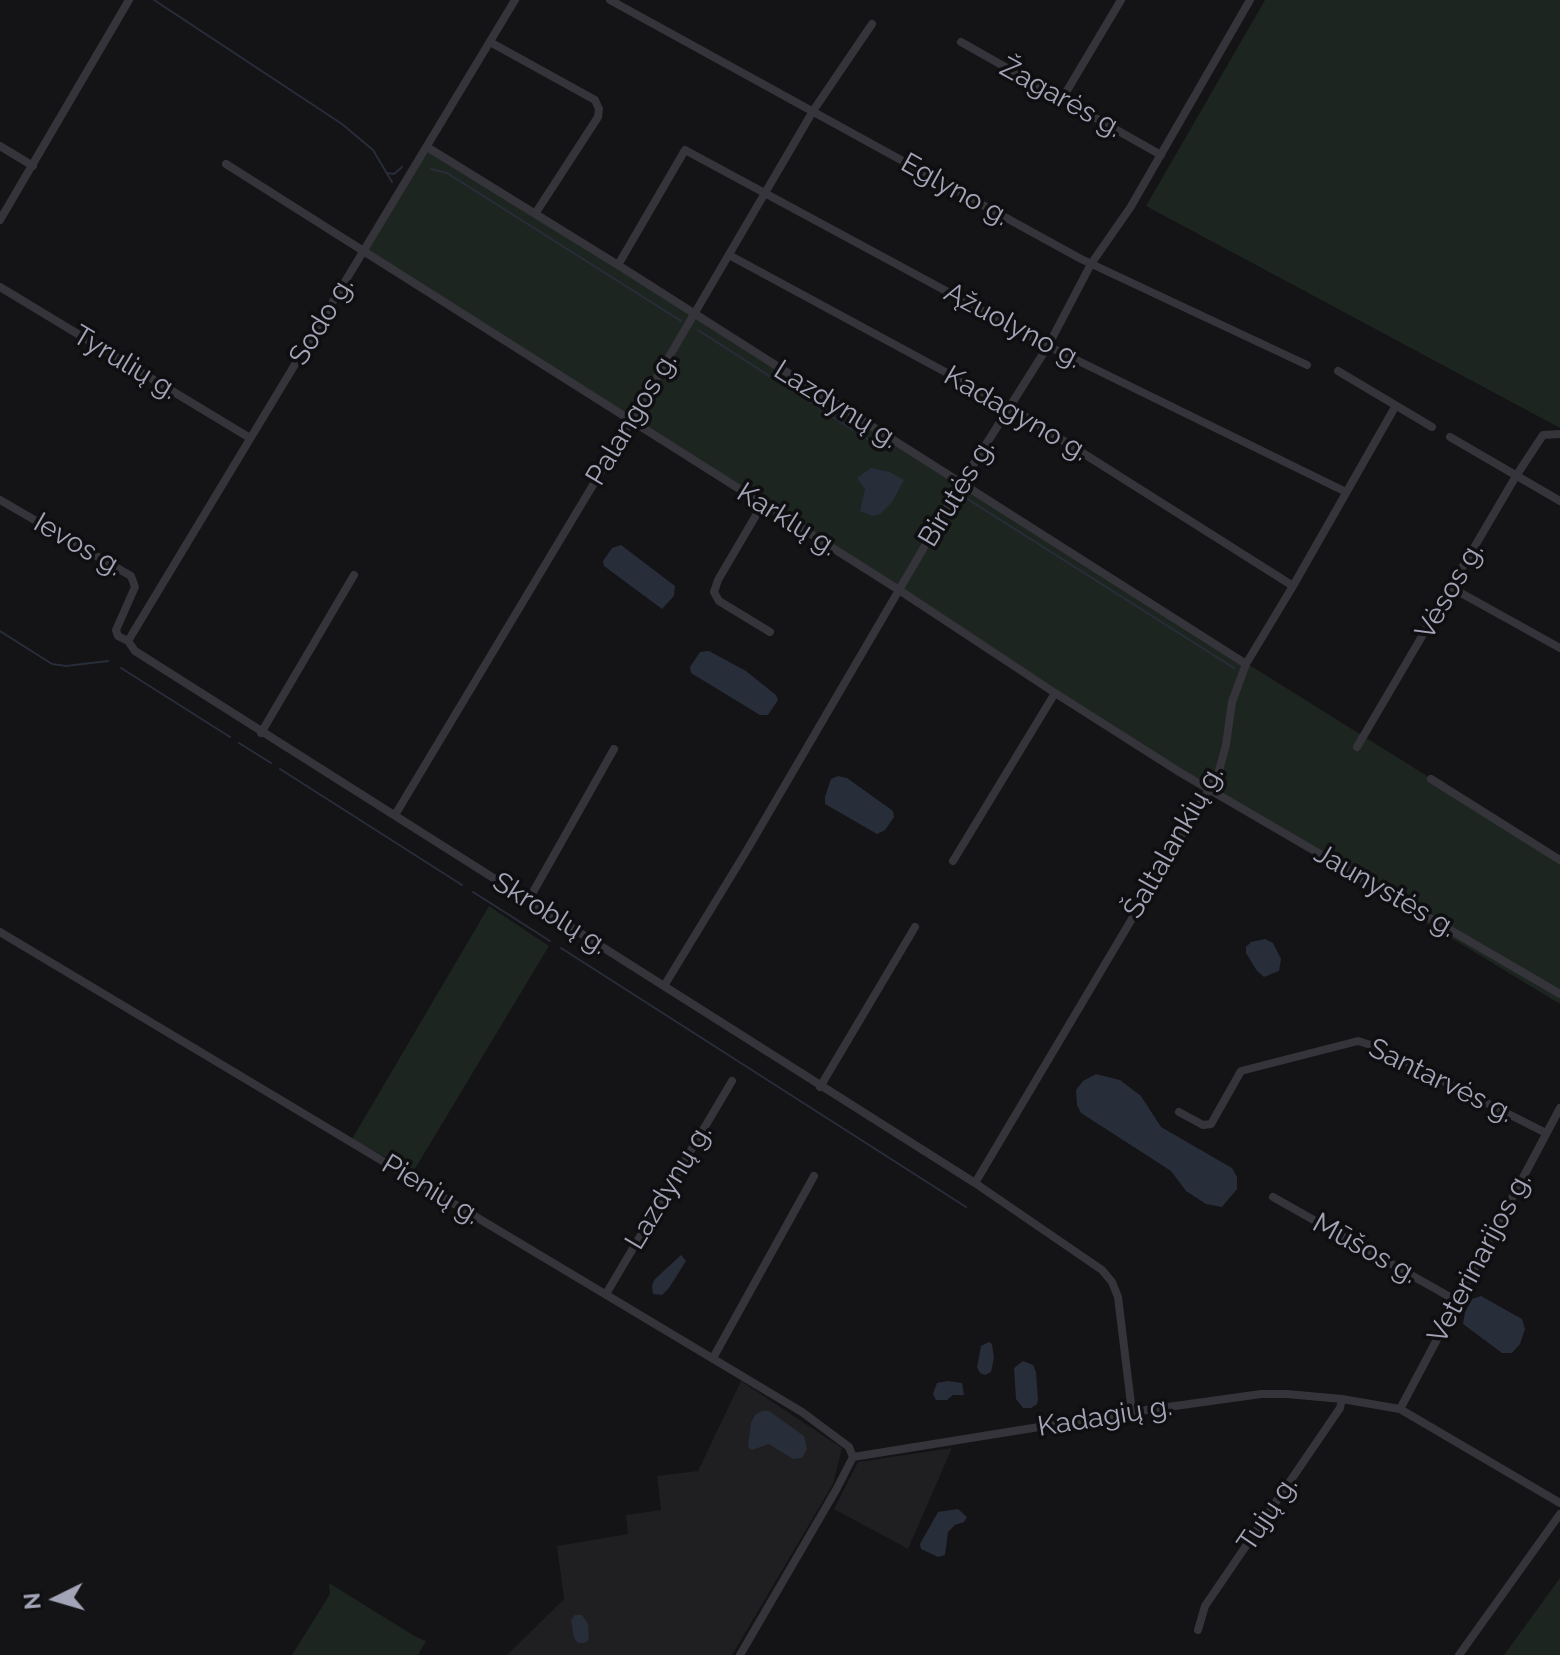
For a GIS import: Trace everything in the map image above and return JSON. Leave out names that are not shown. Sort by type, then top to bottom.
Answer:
[{"type":"street","points":[[0,220],[129,0]]},
{"type":"street","name":"Sodo g.","points":[[128,641],[515,0]]},
{"type":"street","name":"Eglyno g.","points":[[610,0],[1091,264],[1307,365]]},
{"type":"street","points":[[1062,99],[1121,0]]},
{"type":"street","name":"Birutės g.","points":[[664,986],[961,484],[1048,346],[1091,264],[1130,208],[1250,0]]},
{"type":"street","name":"Palangos g.","points":[[395,815],[813,111],[872,24]]},
{"type":"street","points":[[490,42],[595,100],[599,109],[598,117],[535,214]]},
{"type":"street","name":"Žagarės g.","points":[[961,42],[1161,155]]},
{"type":"street","points":[[0,146],[33,166]]},
{"type":"street","name":"Lazdynų g.","points":[[427,147],[1246,664]]},
{"type":"street","name":"Ąžuolyno g.","points":[[618,265],[685,150],[1048,346],[1346,492]]},
{"type":"street","name":"Karklų g.","points":[[226,164],[1209,789]]},
{"type":"street","name":"Kadagyno g.","points":[[729,255],[1010,407],[1293,586]]},
{"type":"street","name":"Tyrulių g.","points":[[0,287],[250,438]]},
{"type":"street","points":[[1338,371],[1432,427]]},
{"type":"street","name":"Šaltalankių g.","points":[[975,1183],[1218,774],[1232,702],[1246,664],[1395,407]]},
{"type":"street","name":"Vėsos g.","points":[[1357,747],[1516,476],[1543,435],[1560,434]]},
{"type":"street","points":[[1450,437],[1560,501]]},
{"type":"street","name":"Ievos g.","points":[[0,500],[131,576],[135,587],[116,630],[118,636],[128,641]]},
{"type":"street","points":[[762,505],[714,592],[719,601],[770,632]]},
{"type":"street","points":[[261,733],[354,575]]},
{"type":"street","points":[[1452,588],[1560,648]]},
{"type":"street","name":"Skroblų g.","points":[[128,641],[135,651],[261,733],[975,1183],[1102,1270],[1112,1282],[1118,1297],[1132,1412]]},
{"type":"street","points":[[953,861],[1055,693]]},
{"type":"street","points":[[528,901],[614,749]]},
{"type":"street","points":[[1431,779],[1560,860]]},
{"type":"street","name":"Jaunystės g.","points":[[1209,789],[1560,994]]},
{"type":"street","points":[[820,1087],[915,927]]},
{"type":"street","name":"Pienių g.","points":[[0,932],[802,1412],[849,1447],[853,1457]]},
{"type":"street","name":"Santarvės g.","points":[[1179,1112],[1203,1125],[1211,1124],[1241,1071],[1358,1041],[1385,1051],[1546,1133]]},
{"type":"street","name":"Lazdynų g.","points":[[606,1294],[732,1081]]},
{"type":"street","name":"Veterinarijos g.","points":[[1400,1409],[1560,1108]]},
{"type":"street","points":[[713,1358],[814,1176]]},
{"type":"street","name":"Mūšos g.","points":[[1273,1197],[1457,1301]]},
{"type":"street","name":"Kadagių g.","points":[[853,1457],[1261,1394],[1342,1399],[1400,1409],[1560,1503]]},
{"type":"street","name":"Tujų g.","points":[[1198,1630],[1205,1606],[1340,1408],[1342,1399]]},
{"type":"street","points":[[740,1655],[853,1457]]},
{"type":"street","points":[[1459,1655],[1560,1514]]},
{"type":"shaded area","points":[[1265,0],[1560,0],[1560,428],[1146,206]]},
{"type":"shaded area","points":[[427,147],[1239,664],[1251,666],[1560,859],[1560,1004],[1232,805],[365,250]]},
{"type":"shaded area","points":[[489,906],[549,946],[413,1172],[352,1139]]},
{"type":"shaded area","points":[[741,1381],[842,1448],[833,1484],[732,1655],[507,1655],[564,1599],[557,1546],[628,1534],[626,1515],[661,1510],[657,1476],[698,1471]]},
{"type":"shaded area","points":[[952,1448],[908,1549],[834,1509],[858,1462]]},
{"type":"shaded area","points":[[1560,1578],[1560,1655],[1504,1655]]},
{"type":"shaded area","points":[[329,1583],[426,1641],[418,1655],[292,1655],[330,1594]]},
{"type":"water","points":[[871,468],[890,472],[904,480],[892,502],[880,514],[873,516],[860,511],[865,489],[857,478]]},
{"type":"water","points":[[621,545],[675,586],[674,596],[662,609],[604,566],[603,561],[612,548]]},
{"type":"water","points":[[709,651],[746,671],[776,695],[778,700],[768,715],[760,715],[691,673],[690,667],[700,652]]},
{"type":"water","points":[[838,776],[847,778],[893,811],[894,817],[885,830],[877,834],[825,804],[831,779]]},
{"type":"water","points":[[1265,939],[1273,943],[1281,959],[1279,971],[1264,977],[1246,953],[1246,947],[1251,942]]},
{"type":"water","points":[[1096,1074],[1120,1080],[1141,1096],[1161,1127],[1232,1168],[1237,1177],[1237,1189],[1222,1207],[1206,1204],[1186,1191],[1171,1171],[1081,1113],[1076,1090],[1083,1081]]},
{"type":"water","points":[[681,1255],[686,1261],[669,1288],[662,1295],[653,1294],[654,1280]]},
{"type":"water","points":[[1481,1296],[1522,1319],[1525,1329],[1520,1344],[1512,1353],[1502,1353],[1463,1324],[1472,1299]]},
{"type":"water","points":[[989,1342],[994,1358],[991,1372],[985,1375],[977,1367],[981,1346]]},
{"type":"water","points":[[1023,1361],[1033,1365],[1036,1372],[1038,1400],[1031,1408],[1023,1408],[1016,1399],[1014,1368]]},
{"type":"water","points":[[937,1383],[962,1383],[964,1395],[936,1400],[933,1394]]},
{"type":"water","points":[[769,1411],[804,1436],[807,1449],[802,1458],[793,1459],[769,1444],[752,1450],[748,1447],[751,1423],[755,1415]]},
{"type":"water","points":[[958,1509],[967,1517],[948,1532],[945,1555],[938,1557],[921,1549],[920,1544],[938,1512]]},
{"type":"water","points":[[575,1615],[582,1615],[588,1624],[589,1640],[584,1643],[578,1643],[574,1638],[571,1620]]},
{"type":"waterway","points":[[154,0],[342,124],[373,150],[392,182]]},
{"type":"waterway","points":[[387,173],[394,174],[402,167]]},
{"type":"waterway","points":[[431,169],[447,173],[681,321]]},
{"type":"waterway","points":[[698,330],[878,446]]},
{"type":"waterway","points":[[966,498],[1234,668]]},
{"type":"waterway","points":[[0,631],[52,664],[66,666],[108,661]]},
{"type":"waterway","points":[[121,668],[230,737]]},
{"type":"waterway","points":[[239,743],[271,763]]},
{"type":"waterway","points":[[280,769],[462,885]]},
{"type":"waterway","points":[[473,892],[550,941]]},
{"type":"waterway","points":[[561,948],[966,1207]]}]
